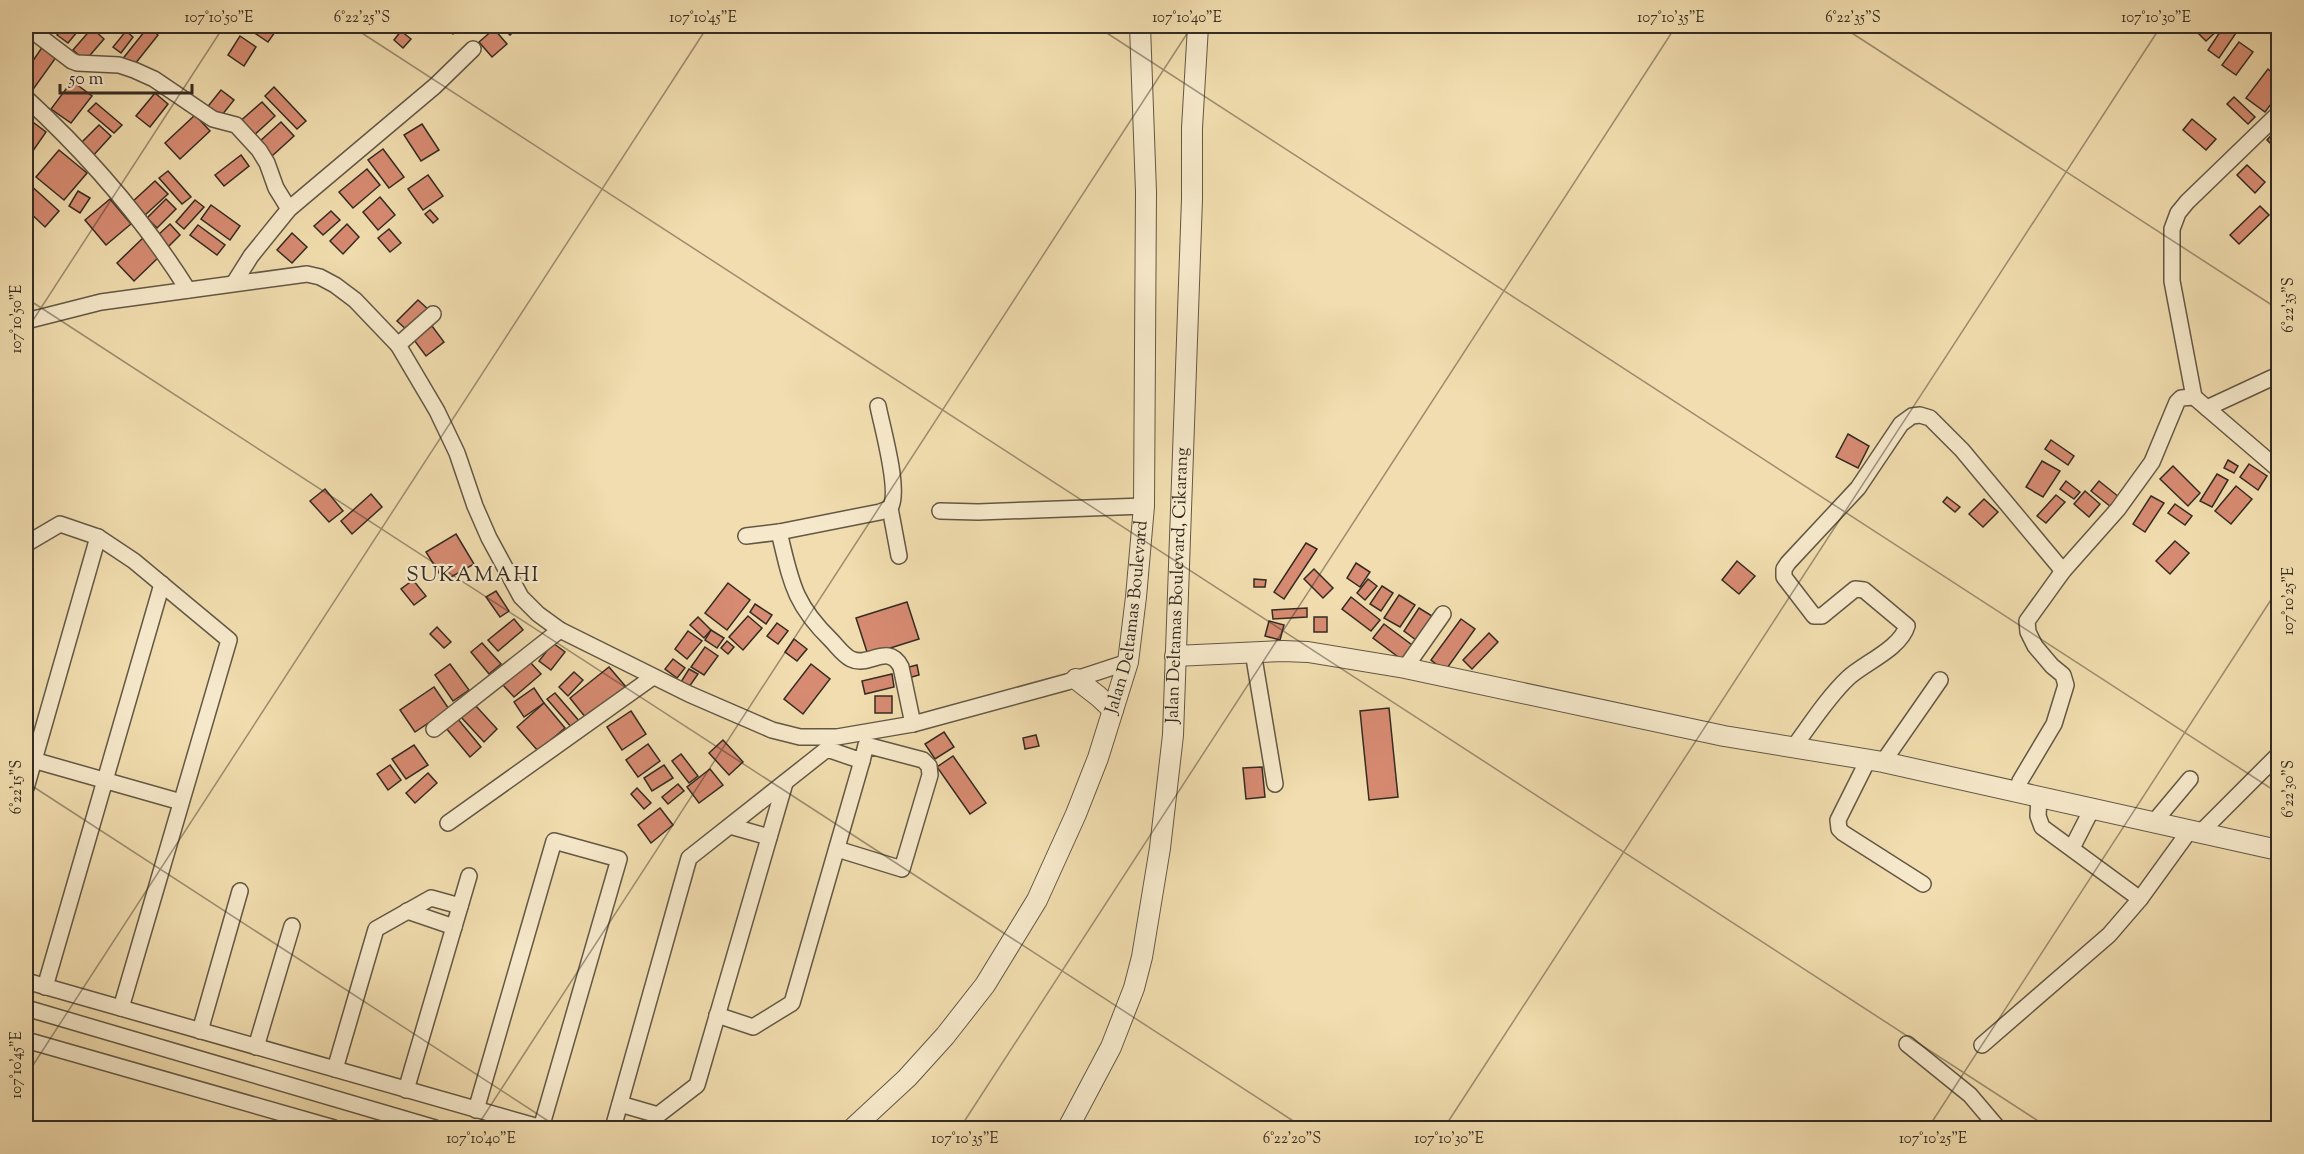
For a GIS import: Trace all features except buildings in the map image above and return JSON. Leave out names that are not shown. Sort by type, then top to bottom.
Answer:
[{"type":"street","points":[[26,26],[72,61],[83,64],[118,65],[134,70],[154,79],[213,119],[236,125],[259,150],[267,163],[276,188],[289,209]]},
{"type":"street","name":"Jalan Deltamas Boulevard","points":[[853,1128],[907,1078],[945,1036],[985,985],[1037,900],[1098,758],[1128,662],[1144,506],[1146,192],[1140,26]]},
{"type":"street","name":"Jalan Deltamas Boulevard, Cikarang","points":[[1068,1128],[1111,1047],[1134,988],[1142,957],[1160,848],[1173,735],[1192,128],[1198,26]]},
{"type":"street","points":[[234,282],[251,256],[289,209],[435,86],[473,49]]},
{"type":"street","points":[[26,98],[94,167],[166,255],[188,290]]},
{"type":"street","points":[[2278,114],[2187,202],[2172,229],[2172,281],[2194,397],[2278,469]]},
{"type":"street","points":[[26,321],[101,302],[234,282],[306,274],[320,277],[335,285],[355,300],[398,345],[437,411],[457,453],[475,506],[489,538],[521,597],[538,615],[560,630],[653,677],[772,730],[800,737],[837,737],[913,724],[1076,679],[1128,662]]},
{"type":"street","points":[[398,345],[433,314]]},
{"type":"street","points":[[2207,408],[2278,375]]},
{"type":"street","points":[[2017,792],[2020,781],[2054,724],[2066,685],[2063,675],[2035,646],[2027,627],[2027,621],[2063,572],[2118,509],[2152,462],[2177,402],[2181,398],[2194,397]]},
{"type":"street","points":[[878,406],[890,459],[894,498],[890,508],[899,556]]},
{"type":"street","points":[[1793,748],[1849,676],[1876,660],[1905,633],[1907,626],[1864,590],[1855,589],[1822,616],[1814,616],[1784,578],[1783,573],[1788,563],[1857,488],[1893,434],[1906,419],[1920,415],[1930,418],[1942,429],[2063,572]]},
{"type":"street","points":[[940,511],[978,512],[1144,506]]},
{"type":"street","points":[[746,536],[779,532],[890,508]]},
{"type":"street","points":[[26,544],[60,524],[98,537],[134,561],[229,640],[121,1008]]},
{"type":"street","points":[[779,532],[793,585],[811,621],[853,660],[863,661],[892,656],[898,661],[913,724]]},
{"type":"street","points":[[26,788],[30,759],[98,537]]},
{"type":"street","points":[[45,987],[162,584]]},
{"type":"street","points":[[1405,668],[1443,614]]},
{"type":"street","points":[[434,729],[560,630]]},
{"type":"street","points":[[1253,652],[1275,784]]},
{"type":"street","points":[[1175,656],[1308,652],[1405,668],[1669,725],[1876,761],[2093,807],[2278,850]]},
{"type":"street","points":[[448,823],[653,677]]},
{"type":"street","points":[[1076,679],[1113,710]]},
{"type":"street","points":[[1923,884],[1843,833],[1839,829],[1838,820],[1876,761],[1940,680]]},
{"type":"street","points":[[717,1015],[753,1027],[792,1003],[866,745],[923,760],[929,765],[930,775],[902,869],[837,849]]},
{"type":"street","points":[[613,1128],[689,858],[827,749],[862,761]]},
{"type":"street","points":[[1982,1045],[2109,935],[2195,831],[2278,755]]},
{"type":"street","points":[[30,759],[181,802]]},
{"type":"street","points":[[2154,822],[2190,779]]},
{"type":"street","points":[[620,1104],[658,1115],[697,1085],[785,783]]},
{"type":"street","points":[[2039,797],[2039,822],[2050,833],[2140,899]]},
{"type":"street","points":[[2072,848],[2093,807]]},
{"type":"street","points":[[730,826],[769,837]]},
{"type":"street","points":[[26,981],[476,1110],[542,1128],[619,859],[554,841],[476,1110]]},
{"type":"street","points":[[406,1090],[469,876]]},
{"type":"street","points":[[200,1031],[240,891]]},
{"type":"street","points":[[335,1069],[376,929],[431,898],[460,906]]},
{"type":"street","points":[[407,912],[454,927]]},
{"type":"street","points":[[256,1047],[292,926]]},
{"type":"street","points":[[26,1008],[412,1125],[435,1128]]},
{"type":"street","points":[[218,1065],[227,1038]]},
{"type":"street","points":[[26,1040],[334,1128]]},
{"type":"street","points":[[1907,1044],[1970,1095],[1998,1128]]},
{"type":"district","name":"SUKAMAHI","points":[[473,576]]}]
